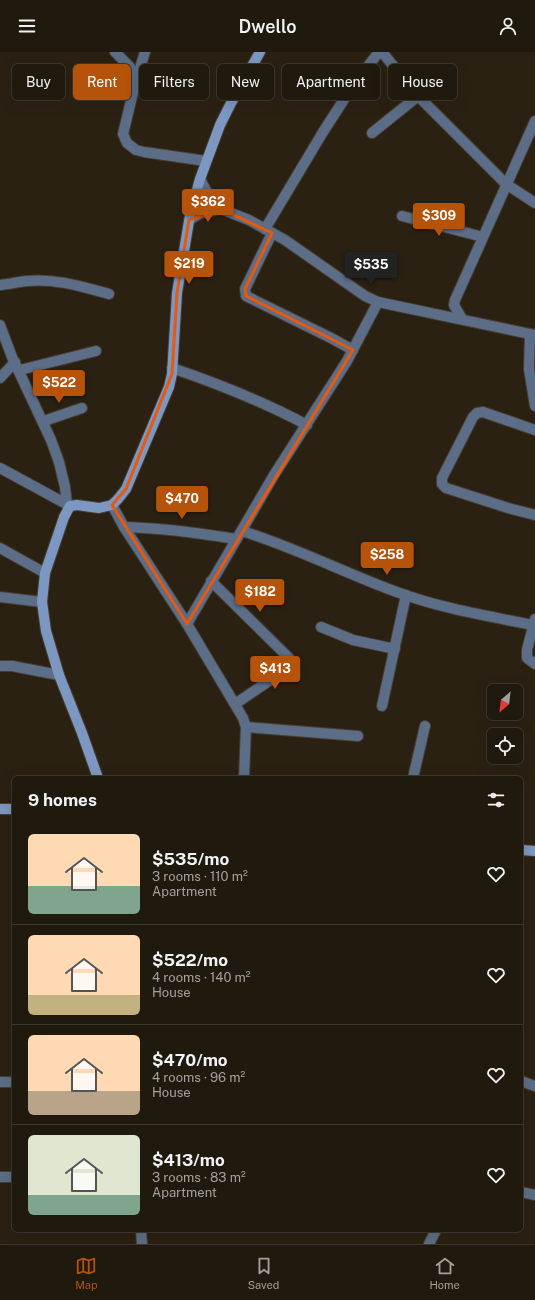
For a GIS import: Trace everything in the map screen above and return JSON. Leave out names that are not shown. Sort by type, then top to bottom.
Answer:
[{"type":"street","points":[[115,52],[129,66],[137,78]]},
{"type":"street","points":[[145,52],[123,134],[127,143],[136,150],[144,152],[206,160]]},
{"type":"street","points":[[0,468],[69,506],[77,505],[94,508],[112,505],[126,489],[169,387],[172,368],[177,293],[189,220],[200,179],[220,125],[260,52]]},
{"type":"street","points":[[353,350],[332,338],[246,296],[245,289],[269,231],[346,96],[380,52],[390,64]]},
{"type":"street","points":[[372,133],[413,100]]},
{"type":"street","points":[[422,100],[506,184],[535,203]]},
{"type":"street","points":[[462,319],[454,305],[455,300],[535,121]]},
{"type":"street","points":[[200,179],[208,194],[221,209],[249,220],[269,231],[309,256],[366,296],[378,302],[532,335],[529,369],[535,406]]},
{"type":"street","points":[[189,220],[201,213],[221,209]]},
{"type":"street","points":[[402,216],[483,237]]},
{"type":"street","points":[[0,285],[29,280],[57,282],[109,294]]},
{"type":"street","points":[[187,624],[274,475],[353,350],[378,302]]},
{"type":"street","points":[[0,325],[2,337],[44,421],[59,462],[65,487],[69,506],[45,573],[42,602],[46,630],[59,675],[97,776]]},
{"type":"street","points":[[0,378],[17,366],[96,351]]},
{"type":"street","points":[[172,368],[244,395],[307,425]]},
{"type":"street","points":[[44,421],[82,408]]},
{"type":"street","points":[[535,430],[483,412],[477,413],[473,417],[442,478],[442,484],[446,488],[535,515]]},
{"type":"street","points":[[112,505],[124,527],[187,624],[243,718],[246,727],[244,776]]},
{"type":"street","points":[[124,527],[239,535],[406,595],[488,616],[534,622],[527,650],[527,658],[535,664]]},
{"type":"street","points":[[0,548],[45,573]]},
{"type":"street","points":[[211,581],[291,660],[290,666],[236,704]]},
{"type":"street","points":[[382,706],[406,595]]},
{"type":"street","points":[[0,597],[42,602]]},
{"type":"street","points":[[321,627],[353,640],[395,649]]},
{"type":"street","points":[[0,666],[12,666],[59,675]]},
{"type":"street","points":[[414,776],[425,726]]},
{"type":"street","points":[[246,727],[358,736]]},
{"type":"street","points":[[0,809],[12,809]]},
{"type":"street","points":[[523,850],[535,851]]},
{"type":"street","points":[[0,1082],[12,1082]]},
{"type":"street","points":[[523,1082],[535,1086]]},
{"type":"street","points":[[0,1177],[12,1177]]},
{"type":"street","points":[[523,1192],[535,1195]]},
{"type":"street","points":[[141,1232],[142,1244]]},
{"type":"street","points":[[429,1244],[435,1232]]},
{"type":"highlighted area","points":[[221,209],[272,233],[245,289],[246,296],[353,350],[187,624],[112,505],[126,489],[172,374],[177,293],[189,220]]}]
